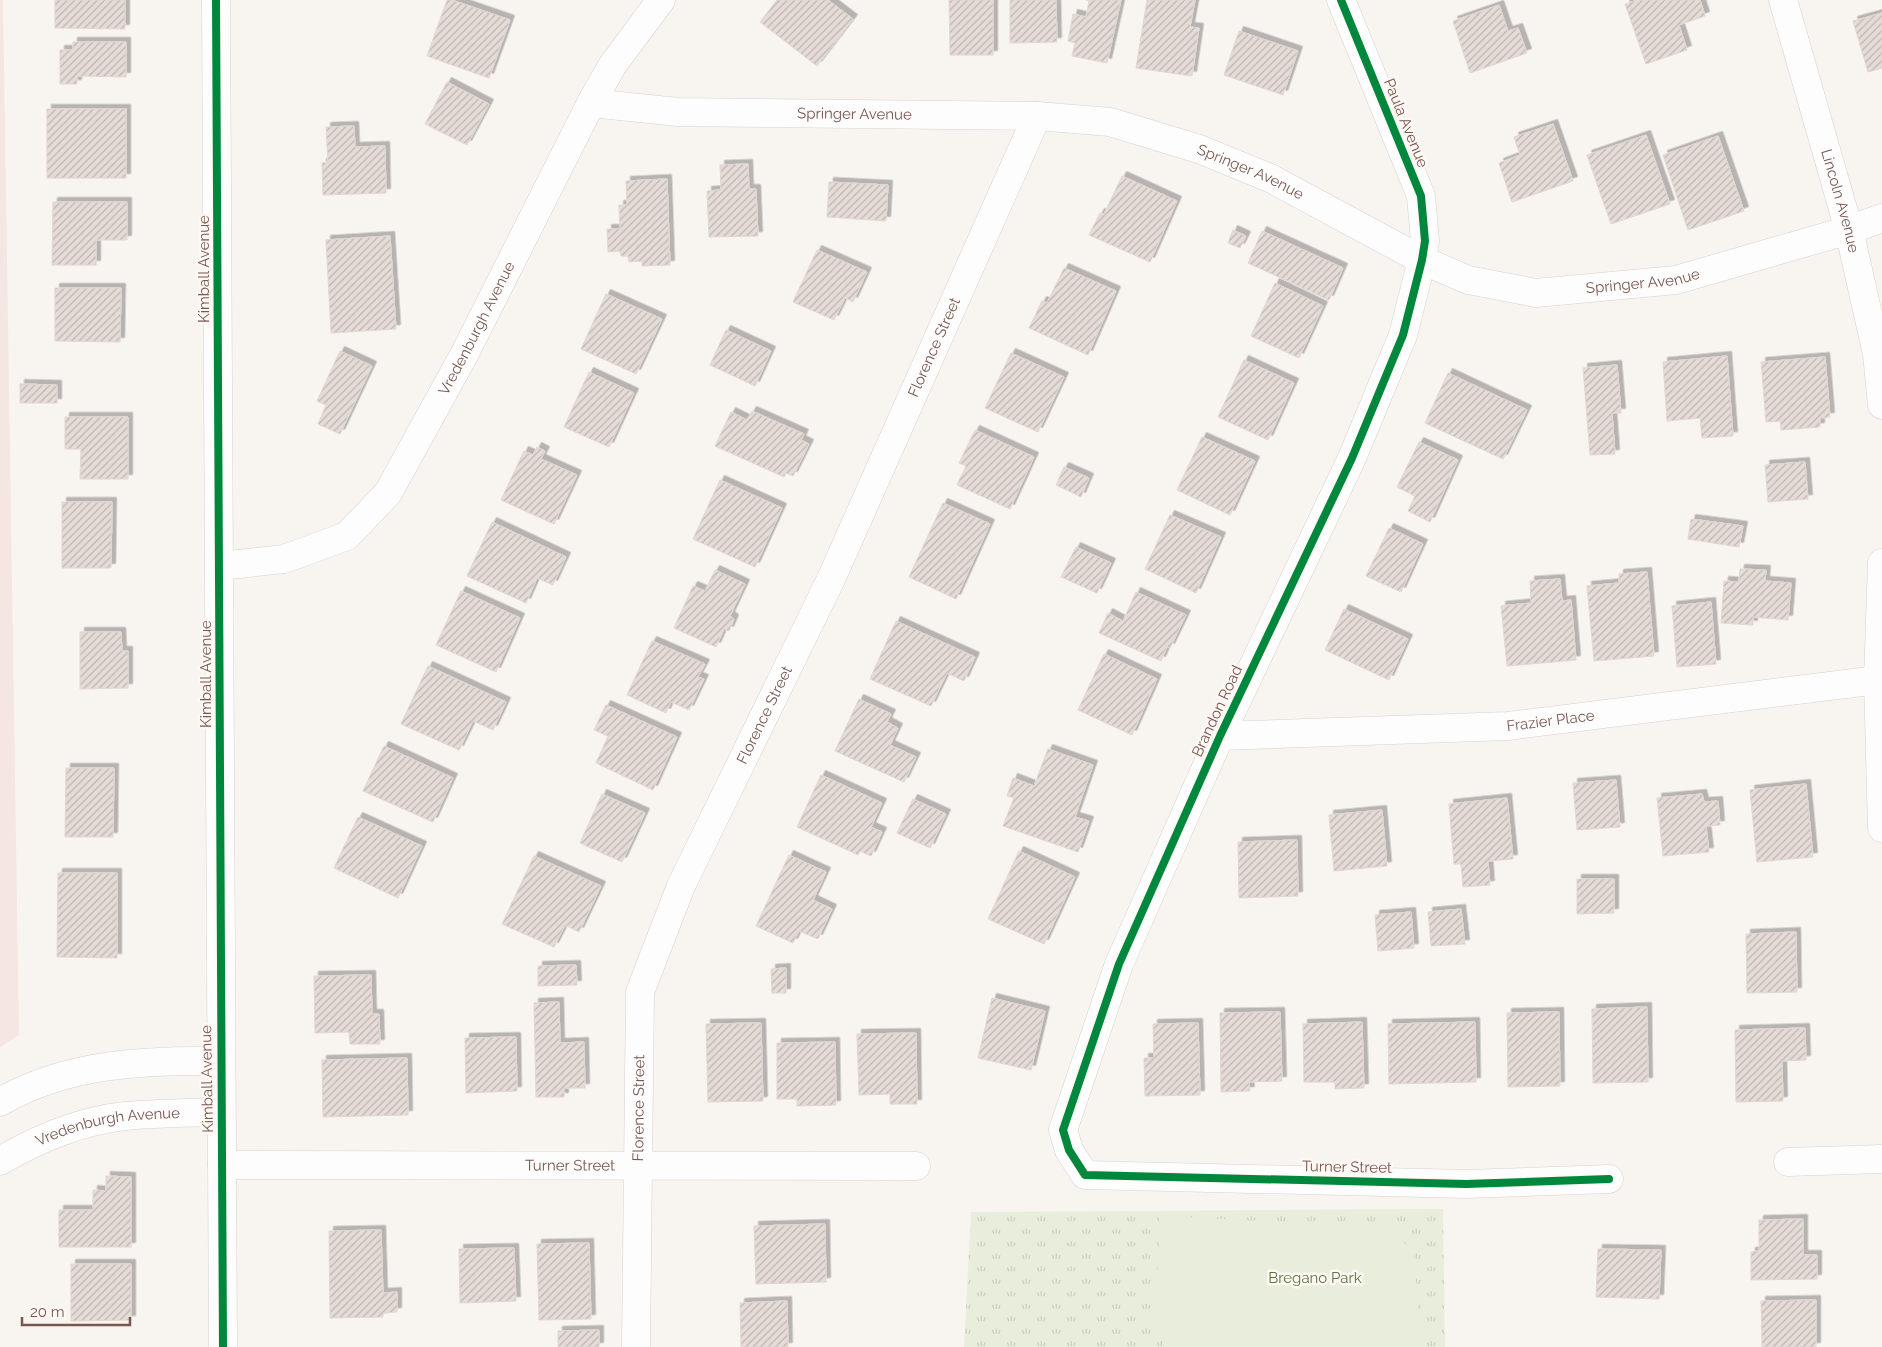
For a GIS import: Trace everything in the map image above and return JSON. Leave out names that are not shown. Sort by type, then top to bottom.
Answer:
[{"type":"street","name":"Kimball Avenue","points":[[216,0],[223,1347]]},
{"type":"street","name":"Vredenburgh Avenue","points":[[220,566],[284,559],[347,536],[388,493],[465,353],[591,103],[612,66],[661,0]]},
{"type":"street","name":"Paula Avenue","points":[[1341,0],[1421,196],[1425,241],[1422,260]]},
{"type":"street","name":"Lincoln Avenue","points":[[1783,0],[1849,230],[1877,354],[1882,405]]},
{"type":"street","name":"Springer Avenue","points":[[591,103],[678,112],[1037,116],[1110,122],[1199,149],[1270,178],[1422,260],[1468,280],[1536,293],[1676,280],[1849,230],[1882,218]]},
{"type":"street","name":"Florence Street","points":[[636,1347],[640,992],[681,886],[830,579],[1037,116]]},
{"type":"street","name":"Brandon Road","points":[[1085,1175],[1069,1150],[1063,1130],[1119,964],[1220,736],[1352,458],[1403,335],[1422,260]]},
{"type":"street","points":[[1882,564],[1878,680],[1882,828]]},
{"type":"street","name":"Frazier Place","points":[[1220,736],[1508,726],[1878,680]]},
{"type":"street","points":[[0,1102],[35,1085],[67,1074],[99,1067],[130,1062],[221,1061]]},
{"type":"street","name":"Vredenburgh Avenue","points":[[0,1161],[48,1136],[98,1121],[143,1115],[221,1112]]},
{"type":"street","points":[[1788,1162],[1882,1159]]},
{"type":"street","name":"Turner Street","points":[[222,1165],[916,1166]]},
{"type":"street","name":"Turner Street","points":[[1085,1175],[1466,1184],[1608,1179]]},
{"type":"shaded area","points":[[0,0],[3,0],[19,1035],[0,1047]]},
{"type":"green space","name":"Bregano Park","points":[[1443,1209],[1445,1347],[964,1347],[971,1212]]},
{"type":"green space","points":[[1160,1216],[1388,1227],[1413,1252],[1422,1347],[1164,1347],[1156,1315]]},
{"type":"building","points":[[55,0],[125,0],[125,29],[55,28]]},
{"type":"building","points":[[447,0],[452,0],[510,20],[489,78],[427,56]]},
{"type":"building","points":[[777,0],[828,0],[853,19],[817,66],[760,22]]},
{"type":"building","points":[[949,0],[993,0],[993,55],[950,55]]},
{"type":"building","points":[[1010,0],[1056,0],[1057,42],[1010,43]]},
{"type":"building","points":[[1086,0],[1121,0],[1107,63],[1072,56],[1075,43],[1068,41],[1073,14],[1086,17],[1089,1]]},
{"type":"building","points":[[1147,0],[1195,0],[1190,27],[1199,28],[1192,76],[1136,68]]},
{"type":"building","points":[[1637,0],[1700,0],[1705,16],[1679,25],[1687,50],[1646,64],[1625,4]]},
{"type":"building","points":[[1499,5],[1508,31],[1518,28],[1527,53],[1470,73],[1453,21]]},
{"type":"building","points":[[1882,13],[1882,68],[1868,72],[1853,21]]},
{"type":"building","points":[[1239,31],[1298,51],[1283,95],[1224,75]]},
{"type":"building","points":[[73,42],[126,42],[126,77],[77,76],[77,84],[60,84],[60,50],[73,50]]},
{"type":"building","points":[[447,82],[489,104],[467,145],[425,124]]},
{"type":"building","points":[[47,109],[126,109],[126,178],[47,178]]},
{"type":"building","points":[[1553,124],[1573,181],[1512,202],[1499,163],[1520,155],[1514,137]]},
{"type":"building","points":[[354,126],[355,147],[385,146],[386,193],[323,195],[322,163],[328,162],[326,127]]},
{"type":"building","points":[[1646,135],[1670,204],[1611,224],[1587,155]]},
{"type":"building","points":[[1718,136],[1744,211],[1688,230],[1663,155]]},
{"type":"building","points":[[748,164],[749,189],[756,189],[758,236],[709,237],[707,191],[721,190],[720,165]]},
{"type":"building","points":[[1122,176],[1177,201],[1150,262],[1089,235],[1100,213],[1104,214]]},
{"type":"building","points":[[667,179],[670,265],[642,266],[642,261],[629,262],[628,256],[621,256],[620,251],[608,252],[607,229],[620,229],[619,205],[627,205],[626,181]]},
{"type":"building","points":[[829,182],[888,185],[886,221],[827,217]]},
{"type":"building","points":[[53,202],[127,202],[127,240],[96,240],[96,265],[52,265]]},
{"type":"building","points":[[1233,230],[1246,236],[1240,248],[1228,243]]},
{"type":"building","points":[[1262,231],[1343,268],[1329,300],[1248,263]]},
{"type":"building","points":[[390,236],[396,329],[331,333],[326,240]]},
{"type":"building","points":[[817,250],[867,272],[853,302],[845,298],[834,320],[793,302]]},
{"type":"building","points":[[1064,268],[1116,291],[1088,355],[1029,328],[1042,301],[1047,303]]},
{"type":"building","points":[[1275,283],[1323,306],[1299,358],[1251,336]]},
{"type":"building","points":[[55,288],[121,288],[120,342],[55,341]]},
{"type":"building","points":[[606,294],[662,319],[636,374],[581,349]]},
{"type":"building","points":[[726,330],[771,351],[755,386],[710,365]]},
{"type":"building","points":[[340,351],[372,366],[340,434],[318,424],[326,405],[317,401]]},
{"type":"building","points":[[1011,353],[1064,377],[1038,432],[985,408]]},
{"type":"building","points":[[1727,356],[1733,436],[1702,438],[1700,418],[1667,421],[1663,362]]},
{"type":"building","points":[[1825,357],[1830,417],[1820,418],[1820,427],[1781,430],[1780,421],[1766,422],[1761,362]]},
{"type":"building","points":[[1244,360],[1294,383],[1268,440],[1218,417]]},
{"type":"building","points":[[1617,365],[1621,413],[1612,413],[1615,454],[1590,455],[1583,368]]},
{"type":"building","points":[[589,372],[634,393],[609,447],[564,427]]},
{"type":"building","points":[[1448,373],[1527,410],[1503,459],[1425,423]]},
{"type":"building","points":[[20,384],[57,385],[57,403],[20,403]]},
{"type":"building","points":[[752,411],[804,434],[801,440],[809,444],[793,476],[786,473],[784,477],[715,446],[731,412],[747,420]]},
{"type":"building","points":[[65,417],[128,417],[128,479],[80,479],[81,449],[65,449]]},
{"type":"building","points":[[975,430],[1034,457],[1010,509],[957,485],[966,466],[959,463]]},
{"type":"building","points":[[1202,437],[1255,461],[1230,515],[1177,490]]},
{"type":"building","points":[[1419,442],[1458,460],[1430,522],[1408,511],[1415,496],[1397,487]]},
{"type":"building","points":[[537,447],[545,451],[541,459],[577,475],[554,524],[501,500],[524,451],[533,455]]},
{"type":"building","points":[[1805,462],[1808,499],[1768,502],[1765,465]]},
{"type":"building","points":[[1064,467],[1089,478],[1081,497],[1056,485]]},
{"type":"building","points":[[720,480],[782,508],[755,567],[693,539]]},
{"type":"building","points":[[62,502],[112,502],[111,568],[62,568]]},
{"type":"building","points":[[943,503],[990,524],[956,599],[909,577]]},
{"type":"building","points":[[1170,515],[1221,537],[1196,593],[1145,569]]},
{"type":"building","points":[[1691,519],[1743,526],[1739,547],[1688,539]]},
{"type":"building","points":[[492,522],[566,557],[553,585],[537,578],[526,603],[467,576]]},
{"type":"building","points":[[1389,528],[1423,544],[1401,592],[1366,576]]},
{"type":"building","points":[[1076,547],[1111,563],[1097,593],[1061,577]]},
{"type":"building","points":[[1740,569],[1766,570],[1765,581],[1791,583],[1788,620],[1753,617],[1753,625],[1721,623],[1724,581],[1739,582]]},
{"type":"building","points":[[715,570],[745,584],[730,616],[734,619],[729,631],[724,629],[716,647],[674,628],[693,586],[705,591]]},
{"type":"building","points":[[1647,572],[1654,656],[1594,661],[1587,586],[1619,583],[1619,574]]},
{"type":"building","points":[[1560,579],[1562,601],[1571,600],[1576,660],[1507,666],[1501,606],[1531,603],[1530,581]]},
{"type":"building","points":[[461,591],[520,618],[496,672],[436,645]]},
{"type":"building","points":[[1136,592],[1186,615],[1170,648],[1167,647],[1161,661],[1099,633],[1108,613],[1123,621]]},
{"type":"building","points":[[1711,602],[1716,664],[1677,667],[1672,606]]},
{"type":"building","points":[[1344,609],[1408,639],[1389,680],[1325,650]]},
{"type":"building","points":[[896,621],[975,657],[964,681],[947,673],[931,706],[870,679]]},
{"type":"building","points":[[80,632],[121,632],[122,651],[128,651],[128,688],[80,689]]},
{"type":"building","points":[[652,641],[705,664],[698,677],[704,679],[689,710],[671,702],[666,713],[627,695]]},
{"type":"building","points":[[1104,654],[1157,679],[1132,735],[1078,710]]},
{"type":"building","points":[[428,666],[506,702],[493,730],[473,721],[459,750],[401,724]]},
{"type":"building","points":[[859,699],[891,714],[887,722],[898,728],[890,745],[916,757],[904,782],[835,751]]},
{"type":"building","points":[[606,705],[677,737],[653,790],[596,763],[608,736],[594,730]]},
{"type":"building","points":[[384,746],[453,778],[433,822],[363,791]]},
{"type":"building","points":[[1048,749],[1093,765],[1075,817],[1089,821],[1078,852],[1003,826],[1014,798],[1007,796],[1013,778],[1034,786]]},
{"type":"building","points":[[66,768],[114,768],[113,837],[65,837]]},
{"type":"building","points":[[821,775],[882,803],[871,827],[882,832],[871,856],[860,851],[858,855],[797,827]]},
{"type":"building","points":[[1616,780],[1620,827],[1577,830],[1573,783]]},
{"type":"building","points":[[1806,784],[1813,857],[1757,862],[1750,790]]},
{"type":"building","points":[[602,794],[645,813],[622,862],[580,843]]},
{"type":"building","points":[[1702,794],[1704,802],[1718,801],[1720,825],[1706,826],[1709,852],[1663,856],[1657,798]]},
{"type":"building","points":[[1507,798],[1513,859],[1488,861],[1490,885],[1463,887],[1461,864],[1454,864],[1449,804]]},
{"type":"building","points":[[913,799],[946,814],[930,848],[897,833]]},
{"type":"building","points":[[1382,810],[1387,866],[1334,871],[1329,815]]},
{"type":"building","points":[[358,817],[422,846],[398,898],[334,868]]},
{"type":"building","points":[[1297,840],[1298,896],[1239,898],[1238,842]]},
{"type":"building","points":[[1019,851],[1075,877],[1044,944],[988,919]]},
{"type":"building","points":[[789,855],[826,872],[813,900],[832,909],[818,939],[799,931],[793,943],[756,926]]},
{"type":"building","points":[[534,856],[601,886],[579,932],[565,925],[554,947],[502,924]]},
{"type":"building","points":[[58,873],[117,873],[117,958],[57,957]]},
{"type":"building","points":[[1577,879],[1614,879],[1614,913],[1577,914]]},
{"type":"building","points":[[1461,909],[1465,944],[1431,946],[1428,912]]},
{"type":"building","points":[[1411,912],[1414,948],[1378,951],[1375,915]]},
{"type":"building","points":[[1796,932],[1797,992],[1747,993],[1746,934]]},
{"type":"building","points":[[576,965],[577,985],[538,986],[538,966]]},
{"type":"building","points":[[786,968],[786,993],[772,993],[771,969]]},
{"type":"building","points":[[371,975],[372,1014],[379,1014],[380,1044],[350,1044],[349,1032],[315,1033],[314,976]]},
{"type":"building","points":[[992,998],[1045,1011],[1031,1070],[978,1058]]},
{"type":"building","points":[[559,1002],[560,1043],[584,1042],[585,1088],[564,1088],[564,1097],[536,1097],[534,1003]]},
{"type":"building","points":[[1647,1007],[1648,1082],[1593,1083],[1592,1009]]},
{"type":"building","points":[[1280,1012],[1282,1081],[1249,1082],[1250,1091],[1221,1092],[1220,1013]]},
{"type":"building","points":[[1559,1012],[1560,1086],[1508,1087],[1507,1013]]},
{"type":"building","points":[[1362,1022],[1364,1088],[1335,1089],[1335,1082],[1304,1082],[1303,1024]]},
{"type":"building","points":[[1475,1022],[1476,1082],[1389,1084],[1388,1024]]},
{"type":"building","points":[[761,1023],[763,1101],[708,1102],[706,1024]]},
{"type":"building","points":[[1198,1023],[1200,1095],[1145,1096],[1144,1058],[1154,1058],[1153,1024]]},
{"type":"building","points":[[1805,1028],[1806,1060],[1782,1061],[1783,1101],[1736,1102],[1735,1030]]},
{"type":"building","points":[[916,1033],[917,1104],[890,1104],[890,1094],[859,1095],[857,1034]]},
{"type":"building","points":[[516,1037],[517,1091],[466,1093],[465,1038]]},
{"type":"building","points":[[835,1042],[836,1105],[797,1106],[797,1099],[777,1099],[777,1043]]},
{"type":"building","points":[[407,1058],[408,1115],[323,1117],[322,1060]]},
{"type":"building","points":[[106,1176],[131,1177],[131,1247],[59,1247],[59,1210],[93,1210],[93,1190],[106,1191]]},
{"type":"building","points":[[1803,1219],[1803,1255],[1817,1255],[1817,1279],[1751,1280],[1751,1252],[1759,1251],[1759,1220]]},
{"type":"building","points":[[825,1224],[826,1282],[756,1284],[754,1226]]},
{"type":"building","points":[[381,1230],[383,1293],[397,1292],[397,1312],[383,1313],[383,1317],[330,1318],[329,1231]]},
{"type":"building","points":[[589,1243],[591,1319],[539,1320],[537,1244]]},
{"type":"building","points":[[514,1248],[516,1301],[460,1303],[459,1249]]},
{"type":"building","points":[[1598,1249],[1661,1250],[1659,1299],[1596,1297]]},
{"type":"building","points":[[71,1264],[131,1264],[131,1320],[71,1321]]},
{"type":"building","points":[[1816,1300],[1816,1347],[1762,1347],[1761,1301]]},
{"type":"building","points":[[787,1301],[788,1347],[741,1347],[740,1303]]},
{"type":"building","points":[[599,1330],[599,1347],[558,1347],[558,1331]]},
{"type":"cycle path","points":[[216,0],[223,1347]]},
{"type":"cycle path","points":[[1341,0],[1421,196],[1425,241],[1422,260],[1403,335],[1352,458],[1220,736],[1119,964],[1063,1130],[1069,1150],[1085,1175],[1466,1184],[1609,1179]]}]
